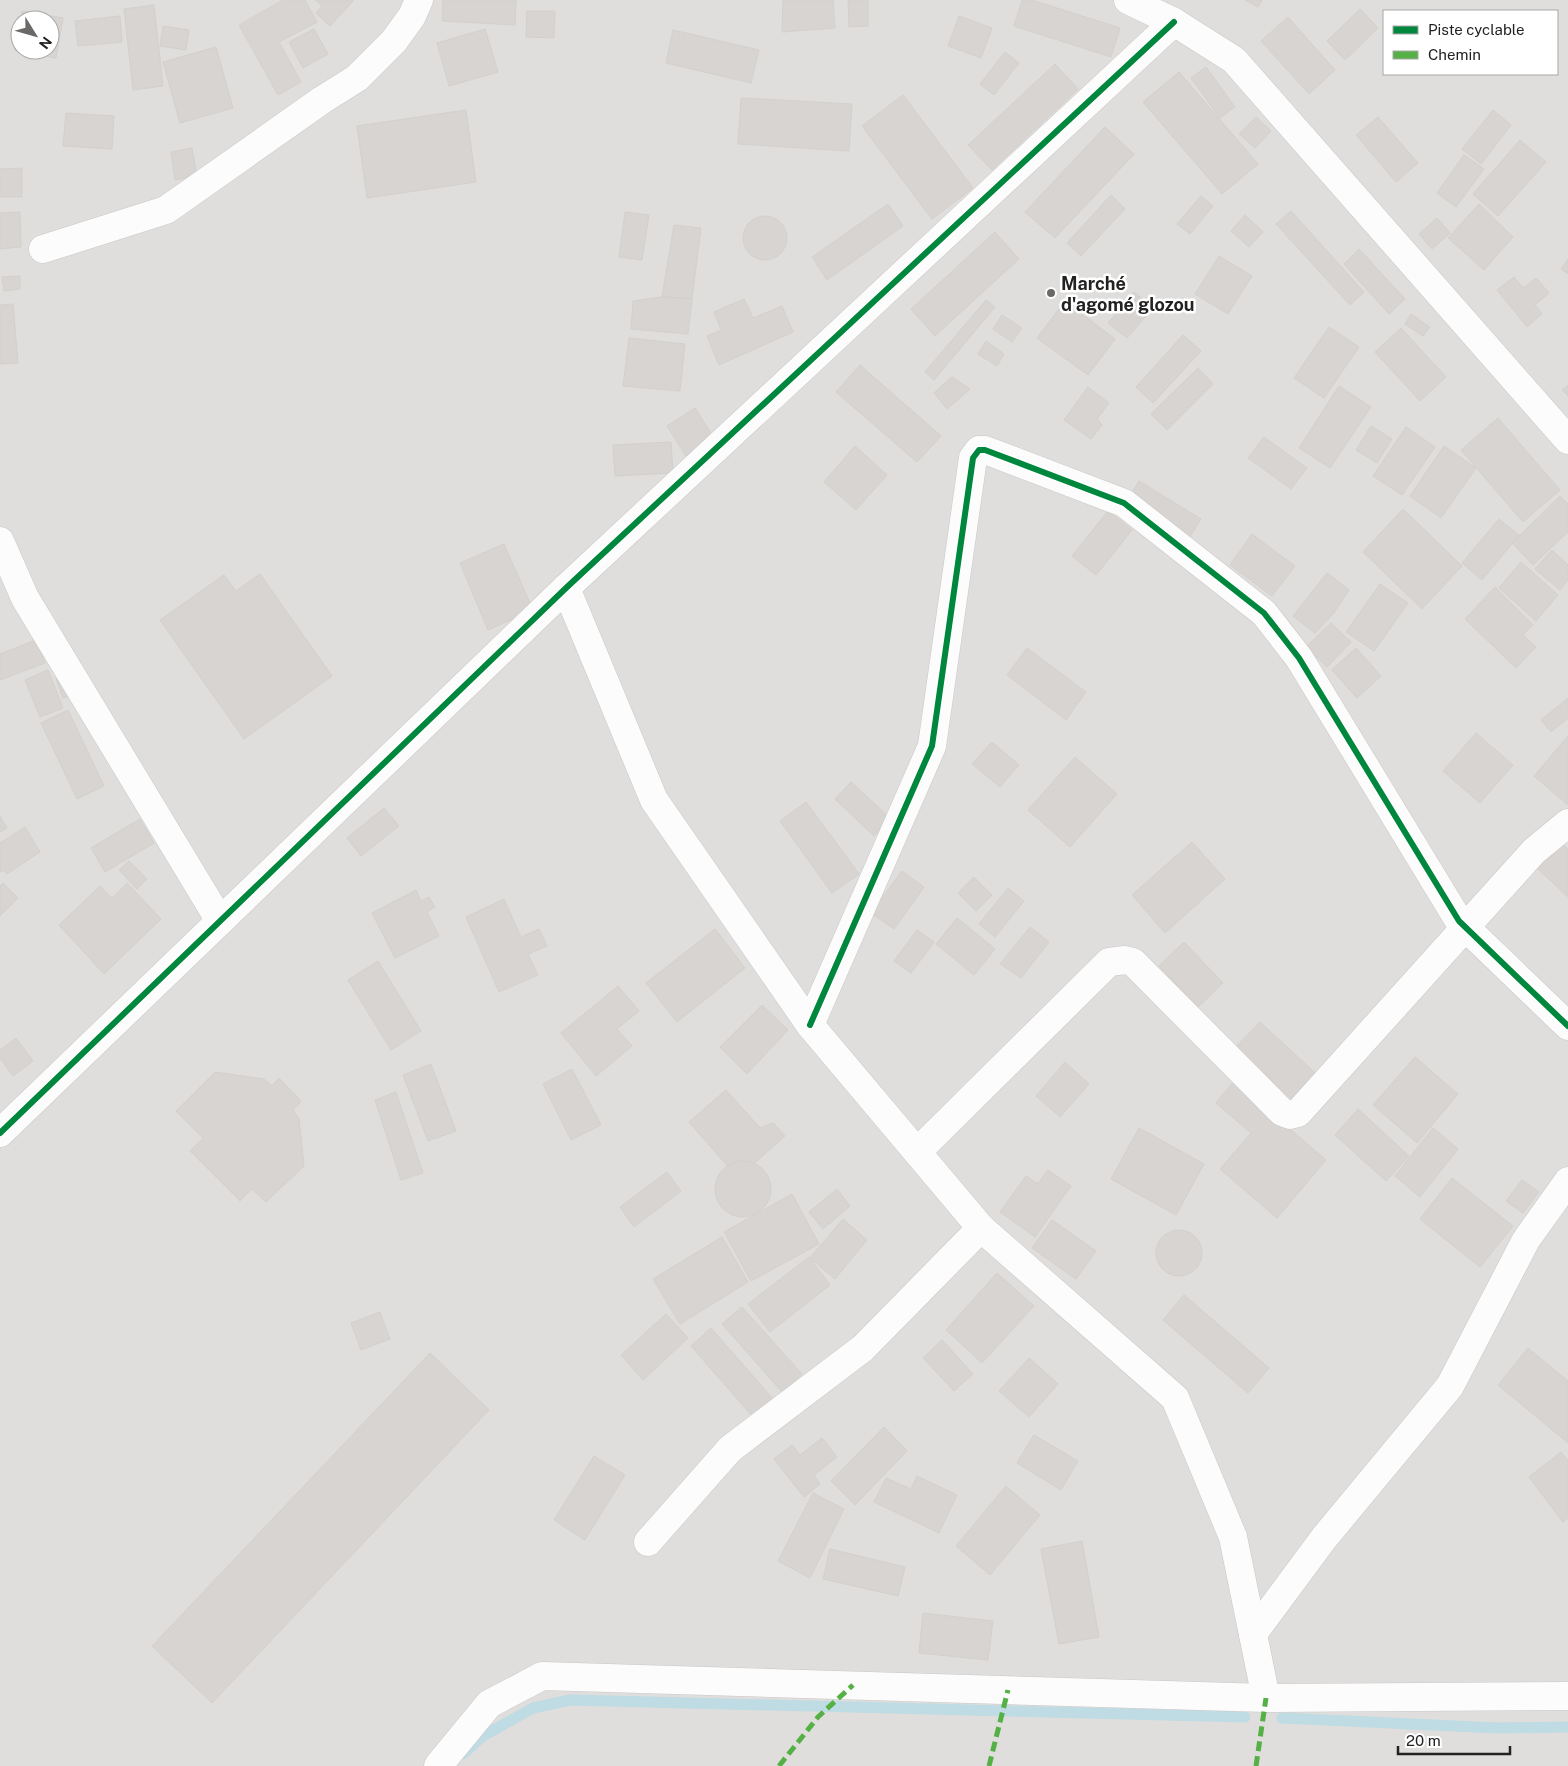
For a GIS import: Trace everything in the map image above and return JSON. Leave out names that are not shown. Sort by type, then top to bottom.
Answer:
[{"type":"street","points":[[43,249],[166,210],[322,100],[357,78],[394,41],[412,16],[419,0]]},
{"type":"street","points":[[1128,0],[1174,22],[1234,60],[1568,440]]},
{"type":"street","points":[[0,1133],[566,588],[1174,22]]},
{"type":"street","points":[[810,1026],[932,746],[974,458],[979,450],[985,450],[1124,503],[1264,613],[1299,658],[1459,921],[1568,1026]]},
{"type":"street","points":[[0,541],[25,598],[220,921]]},
{"type":"street","points":[[566,588],[654,800],[810,1026],[981,1228],[1175,1398],[1233,1537],[1266,1698]]},
{"type":"street","points":[[917,1152],[1109,962],[1125,960],[1132,962],[1282,1112],[1290,1115],[1298,1113],[1534,851],[1568,823]]},
{"type":"street","points":[[1253,1634],[1324,1538],[1450,1386],[1526,1240],[1568,1181]]},
{"type":"street","points":[[648,1542],[730,1449],[863,1348],[981,1228]]},
{"type":"street","points":[[438,1766],[489,1704],[542,1676],[1266,1698],[1568,1696]]},
{"type":"shaded area","points":[[0,0],[1568,0],[1568,1766],[0,1766]]},
{"type":"building","points":[[283,0],[305,0],[317,22],[279,42],[301,82],[278,95],[239,25]]},
{"type":"building","points":[[315,0],[354,0],[330,26],[316,13],[322,6]]},
{"type":"building","points":[[443,0],[516,0],[515,25],[442,21]]},
{"type":"building","points":[[783,0],[833,0],[835,28],[782,32]]},
{"type":"building","points":[[848,0],[868,0],[868,26],[849,27]]},
{"type":"building","points":[[1022,0],[1032,0],[1120,28],[1111,57],[1014,26]]},
{"type":"building","points":[[1245,0],[1262,0],[1258,7]]},
{"type":"building","points":[[154,5],[163,86],[133,90],[124,9]]},
{"type":"building","points":[[1360,9],[1378,28],[1345,60],[1327,41]]},
{"type":"building","points":[[527,11],[555,11],[554,38],[526,37]]},
{"type":"building","points":[[120,16],[122,42],[78,46],[75,21]]},
{"type":"building","points":[[959,16],[992,28],[981,58],[948,46]]},
{"type":"building","points":[[60,17],[63,18],[60,35]]},
{"type":"building","points":[[1288,17],[1335,70],[1309,94],[1261,41]]},
{"type":"building","points":[[163,26],[189,30],[186,50],[160,46]]},
{"type":"building","points":[[314,29],[328,54],[303,68],[289,42]]},
{"type":"building","points":[[485,29],[498,72],[449,86],[437,43]]},
{"type":"building","points":[[673,30],[759,50],[751,83],[666,63]]},
{"type":"building","points":[[216,47],[233,108],[180,123],[163,62]]},
{"type":"building","points":[[1005,52],[1019,63],[994,95],[980,84]]},
{"type":"building","points":[[1055,64],[1078,89],[992,170],[968,145]]},
{"type":"building","points":[[1206,67],[1235,107],[1220,118],[1191,78]]},
{"type":"building","points":[[1179,72],[1258,164],[1222,194],[1143,102]]},
{"type":"building","points":[[903,95],[973,188],[932,219],[862,126]]},
{"type":"building","points":[[741,98],[852,104],[849,151],[738,144]]},
{"type":"building","points":[[466,110],[476,182],[367,198],[357,126]]},
{"type":"building","points":[[1493,110],[1511,125],[1481,164],[1462,149]]},
{"type":"building","points":[[66,113],[114,116],[112,149],[63,146]]},
{"type":"building","points":[[1256,117],[1271,131],[1255,148],[1239,134]]},
{"type":"building","points":[[1378,117],[1418,163],[1396,182],[1356,135]]},
{"type":"building","points":[[1105,127],[1134,154],[1055,238],[1025,212]]},
{"type":"building","points":[[1520,140],[1546,162],[1498,216],[1473,194]]},
{"type":"building","points":[[192,148],[197,176],[175,180],[171,152]]},
{"type":"building","points":[[1464,155],[1484,169],[1456,207],[1437,193]]},
{"type":"building","points":[[22,168],[22,197],[0,197],[0,169]]},
{"type":"building","points":[[1111,195],[1125,209],[1081,256],[1067,243]]},
{"type":"building","points":[[1201,196],[1213,206],[1190,234],[1177,224]]},
{"type":"building","points":[[888,204],[903,226],[827,280],[812,257]]},
{"type":"building","points":[[1479,204],[1513,237],[1484,270],[1448,238]]},
{"type":"building","points":[[1291,211],[1364,292],[1350,305],[1276,224]]},
{"type":"building","points":[[20,212],[21,247],[0,249],[0,213]]},
{"type":"building","points":[[625,212],[649,215],[642,260],[619,257]]},
{"type":"building","points":[[1245,215],[1263,232],[1249,247],[1231,231]]},
{"type":"building","points":[[765,216],[777,220],[783,226],[787,238],[783,250],[777,256],[765,260],[753,256],[747,250],[743,238],[747,226],[753,220]]},
{"type":"building","points":[[1437,218],[1450,233],[1432,249],[1419,234]]},
{"type":"building","points":[[674,225],[701,228],[692,299],[662,297]]},
{"type":"building","points":[[995,232],[1019,259],[935,336],[911,309]]},
{"type":"building","points":[[1359,249],[1405,299],[1389,314],[1344,264]]},
{"type":"building","points":[[1219,256],[1252,276],[1228,314],[1195,294]]},
{"type":"building","points":[[1568,259],[1568,274],[1561,269]]},
{"type":"building","points":[[20,276],[20,289],[4,291],[2,277]]},
{"type":"building","points":[[1514,277],[1523,288],[1536,278],[1549,293],[1535,305],[1542,314],[1527,327],[1497,290]]},
{"type":"building","points":[[1134,292],[1153,308],[1127,338],[1108,323]]},
{"type":"building","points":[[662,297],[692,299],[688,334],[631,329],[633,301]]},
{"type":"building","points":[[744,299],[753,318],[782,306],[793,332],[719,365],[707,336],[721,330],[714,312]]},
{"type":"building","points":[[986,300],[995,307],[934,380],[925,372]]},
{"type":"building","points":[[1065,301],[1115,339],[1088,375],[1037,338]]},
{"type":"building","points":[[13,304],[18,363],[0,364],[0,305]]},
{"type":"building","points":[[1411,314],[1430,327],[1423,336],[1405,324]]},
{"type":"building","points":[[1002,315],[1022,328],[1012,342],[993,329]]},
{"type":"building","points":[[1329,327],[1359,347],[1324,398],[1294,378]]},
{"type":"building","points":[[1401,328],[1446,377],[1420,401],[1375,352]]},
{"type":"building","points":[[1183,335],[1201,351],[1153,403],[1136,387]]},
{"type":"building","points":[[629,338],[685,344],[680,391],[623,386]]},
{"type":"building","points":[[986,341],[1004,354],[997,366],[978,354]]},
{"type":"building","points":[[860,365],[941,436],[917,462],[836,392]]},
{"type":"building","points":[[1198,368],[1213,384],[1167,430],[1151,414]]},
{"type":"building","points":[[952,377],[970,389],[947,409],[934,393]]},
{"type":"building","points":[[1568,385],[1568,396],[1562,390]]},
{"type":"building","points":[[1339,386],[1371,407],[1330,468],[1299,448]]},
{"type":"building","points":[[1088,387],[1109,403],[1097,419],[1102,425],[1091,439],[1064,420]]},
{"type":"building","points":[[695,408],[714,438],[686,456],[667,426]]},
{"type":"building","points":[[1498,418],[1560,490],[1523,522],[1461,450]]},
{"type":"building","points":[[1371,426],[1392,439],[1377,463],[1356,450]]},
{"type":"building","points":[[1406,427],[1435,447],[1402,495],[1373,476]]},
{"type":"building","points":[[1264,437],[1307,468],[1291,489],[1248,458]]},
{"type":"building","points":[[671,442],[673,473],[615,476],[613,445]]},
{"type":"building","points":[[855,446],[887,475],[856,510],[824,482]]},
{"type":"building","points":[[1444,446],[1476,468],[1441,518],[1410,496]]},
{"type":"building","points":[[1139,481],[1201,519],[1189,538],[1127,501]]},
{"type":"building","points":[[1560,496],[1568,504],[1568,532],[1533,565],[1512,543]]},
{"type":"building","points":[[1403,509],[1462,566],[1422,609],[1363,552]]},
{"type":"building","points":[[1108,511],[1132,530],[1096,575],[1072,556]]},
{"type":"building","points":[[1499,519],[1519,535],[1482,580],[1462,563]]},
{"type":"building","points":[[1252,534],[1295,566],[1272,596],[1230,565]]},
{"type":"building","points":[[504,544],[533,610],[488,630],[460,563]]},
{"type":"building","points":[[1552,550],[1568,565],[1568,580],[1560,590],[1535,569]]},
{"type":"building","points":[[1521,562],[1558,595],[1536,621],[1499,588]]},
{"type":"building","points":[[1327,573],[1349,590],[1333,614],[1315,633],[1293,616]]},
{"type":"building","points":[[260,574],[332,676],[244,739],[160,620],[224,575],[236,591]]},
{"type":"building","points":[[1380,584],[1408,603],[1374,651],[1346,632]]},
{"type":"building","points":[[1495,587],[1533,625],[1523,635],[1536,647],[1516,668],[1465,619]]},
{"type":"building","points":[[1331,623],[1351,642],[1327,667],[1306,647]]},
{"type":"building","points":[[36,640],[45,663],[0,680],[0,654]]},
{"type":"building","points":[[1027,648],[1086,692],[1066,720],[1007,675]]},
{"type":"building","points":[[1356,648],[1381,676],[1357,698],[1332,670]]},
{"type":"building","points":[[48,670],[63,708],[40,717],[25,680]]},
{"type":"building","points":[[66,676],[72,695],[63,698],[56,679]]},
{"type":"building","points":[[1568,698],[1568,718],[1551,732],[1541,720]]},
{"type":"building","points":[[68,710],[104,786],[77,799],[41,723]]},
{"type":"building","points":[[1476,733],[1513,765],[1480,803],[1443,771]]},
{"type":"building","points":[[1568,736],[1568,805],[1534,776]]},
{"type":"building","points":[[992,742],[1019,765],[1000,787],[972,764]]},
{"type":"building","points":[[1075,757],[1117,794],[1070,847],[1028,810]]},
{"type":"building","points":[[851,782],[890,818],[874,836],[835,799]]},
{"type":"building","points":[[806,802],[859,874],[832,893],[780,821]]},
{"type":"building","points":[[384,808],[399,826],[361,856],[347,838]]},
{"type":"building","points":[[0,816],[7,828],[0,832]]},
{"type":"building","points":[[140,819],[154,843],[105,872],[91,848]]},
{"type":"building","points":[[25,827],[40,852],[7,874],[4,870],[0,872],[0,843]]},
{"type":"building","points":[[1192,842],[1225,879],[1165,933],[1132,895]]},
{"type":"building","points":[[1561,842],[1568,849],[1568,897],[1537,868]]},
{"type":"building","points":[[129,861],[147,879],[137,889],[119,870]]},
{"type":"building","points":[[902,871],[924,887],[894,929],[871,913]]},
{"type":"building","points":[[974,877],[992,895],[976,911],[958,893]]},
{"type":"building","points":[[3,883],[18,898],[0,916],[0,886]]},
{"type":"building","points":[[127,883],[161,919],[104,974],[59,925],[100,886],[112,898]]},
{"type":"building","points":[[1008,888],[1024,901],[995,937],[979,924]]},
{"type":"building","points":[[416,890],[421,901],[429,897],[435,907],[427,912],[439,936],[395,958],[372,913]]},
{"type":"building","points":[[504,899],[521,937],[539,929],[547,946],[528,954],[538,975],[499,992],[466,917]]},
{"type":"building","points":[[957,918],[995,949],[974,975],[936,944]]},
{"type":"building","points":[[1030,927],[1049,942],[1021,978],[1000,964]]},
{"type":"building","points":[[715,929],[745,968],[677,1022],[646,983]]},
{"type":"building","points":[[917,930],[934,942],[911,973],[894,961]]},
{"type":"building","points":[[1184,942],[1223,983],[1198,1007],[1159,966]]},
{"type":"building","points":[[378,961],[421,1031],[391,1050],[348,980]]},
{"type":"building","points":[[618,986],[639,1011],[617,1029],[632,1046],[596,1076],[561,1033]]},
{"type":"building","points":[[762,1005],[788,1030],[747,1074],[720,1047]]},
{"type":"building","points":[[1260,1022],[1323,1080],[1299,1106],[1236,1047]]},
{"type":"building","points":[[16,1038],[33,1061],[13,1076],[0,1058],[0,1050]]},
{"type":"building","points":[[1415,1057],[1458,1094],[1417,1143],[1373,1105]]},
{"type":"building","points":[[1065,1062],[1089,1084],[1060,1117],[1036,1096]]},
{"type":"building","points":[[431,1064],[456,1131],[428,1141],[403,1075]]},
{"type":"building","points":[[572,1069],[601,1125],[571,1140],[543,1084]]},
{"type":"building","points":[[215,1072],[264,1079],[272,1086],[279,1078],[301,1101],[293,1110],[299,1119],[304,1166],[266,1202],[252,1189],[240,1201],[190,1151],[203,1138],[176,1111]]},
{"type":"building","points":[[1234,1081],[1326,1160],[1277,1218],[1220,1169],[1251,1133],[1216,1103]]},
{"type":"building","points":[[726,1090],[760,1128],[773,1123],[785,1136],[738,1178],[689,1122]]},
{"type":"building","points":[[396,1092],[423,1173],[401,1180],[375,1100]]},
{"type":"building","points":[[1358,1109],[1409,1156],[1386,1181],[1335,1135]]},
{"type":"building","points":[[1139,1128],[1204,1164],[1176,1215],[1111,1179]]},
{"type":"building","points":[[1433,1128],[1458,1149],[1420,1197],[1395,1176]]},
{"type":"building","points":[[743,1161],[754,1163],[763,1169],[769,1178],[771,1189],[769,1200],[763,1209],[754,1215],[743,1217],[732,1215],[723,1209],[717,1200],[715,1189],[717,1178],[723,1169],[732,1163]]},
{"type":"building","points":[[1048,1170],[1071,1186],[1035,1237],[1000,1212],[1026,1176],[1038,1184]]},
{"type":"building","points":[[667,1172],[681,1191],[634,1227],[620,1207]]},
{"type":"building","points":[[1452,1178],[1513,1226],[1480,1267],[1420,1219]]},
{"type":"building","points":[[1522,1180],[1539,1192],[1523,1213],[1506,1201]]},
{"type":"building","points":[[837,1189],[850,1206],[823,1229],[809,1212]]},
{"type":"building","points":[[792,1194],[819,1244],[751,1281],[724,1232]]},
{"type":"building","points":[[843,1219],[867,1240],[835,1279],[810,1258]]},
{"type":"building","points":[[1052,1220],[1096,1251],[1076,1279],[1032,1248]]},
{"type":"building","points":[[1184,1230],[1188,1231],[1198,1240],[1201,1244],[1201,1262],[1192,1272],[1184,1276],[1174,1276],[1166,1272],[1157,1262],[1156,1248],[1160,1240],[1170,1231]]},
{"type":"building","points":[[722,1237],[748,1282],[680,1324],[653,1279]]},
{"type":"building","points":[[809,1257],[830,1285],[770,1332],[748,1304]]},
{"type":"building","points":[[997,1273],[1034,1306],[982,1363],[946,1330]]},
{"type":"building","points":[[1184,1295],[1269,1368],[1248,1393],[1163,1320]]},
{"type":"building","points":[[742,1307],[802,1374],[782,1392],[722,1324]]},
{"type":"building","points":[[380,1312],[390,1339],[361,1350],[351,1323]]},
{"type":"building","points":[[666,1314],[688,1338],[643,1380],[621,1355]]},
{"type":"building","points":[[711,1328],[774,1400],[754,1418],[691,1346]]},
{"type":"building","points":[[942,1340],[973,1374],[954,1391],[923,1358]]},
{"type":"building","points":[[1528,1348],[1568,1381],[1568,1443],[1498,1385]]},
{"type":"building","points":[[430,1353],[489,1410],[212,1703],[152,1646]]},
{"type":"building","points":[[1029,1358],[1058,1384],[1029,1417],[999,1391]]},
{"type":"building","points":[[884,1427],[907,1451],[855,1505],[831,1481]]},
{"type":"building","points":[[1034,1435],[1078,1461],[1061,1490],[1017,1463]]},
{"type":"building","points":[[822,1438],[837,1457],[814,1475],[820,1484],[804,1497],[774,1459],[792,1445],[800,1455]]},
{"type":"building","points":[[1561,1452],[1568,1461],[1568,1518],[1563,1522],[1529,1477]]},
{"type":"building","points":[[594,1456],[625,1475],[585,1540],[554,1520]]},
{"type":"building","points":[[917,1476],[957,1495],[939,1533],[874,1502],[886,1478],[911,1489]]},
{"type":"building","points":[[1006,1486],[1040,1515],[990,1575],[956,1546]]},
{"type":"building","points":[[813,1493],[844,1509],[810,1578],[778,1561]]},
{"type":"building","points":[[1082,1541],[1099,1637],[1059,1644],[1041,1549]]},
{"type":"building","points":[[830,1549],[905,1567],[898,1596],[823,1579]]},
{"type":"building","points":[[923,1613],[993,1621],[988,1660],[919,1653]]},
{"type":"waterway","points":[[463,1754],[483,1736],[533,1708],[570,1700],[1245,1717]]},
{"type":"waterway","points":[[1282,1718],[1498,1728],[1568,1727]]},
{"type":"marked path","points":[[779,1766],[818,1717],[853,1685]]},
{"type":"marked path","points":[[989,1766],[1008,1690]]},
{"type":"marked path","points":[[1256,1766],[1266,1698]]},
{"type":"cycle path","points":[[0,1133],[566,588],[1174,22]]},
{"type":"cycle path","points":[[810,1025],[932,746],[973,458],[979,450],[985,450],[1124,503],[1264,613],[1299,658],[1459,921],[1568,1026]]},
{"type":"place","name":"Marché d'agomé glozou","points":[[1051,293]]}]
